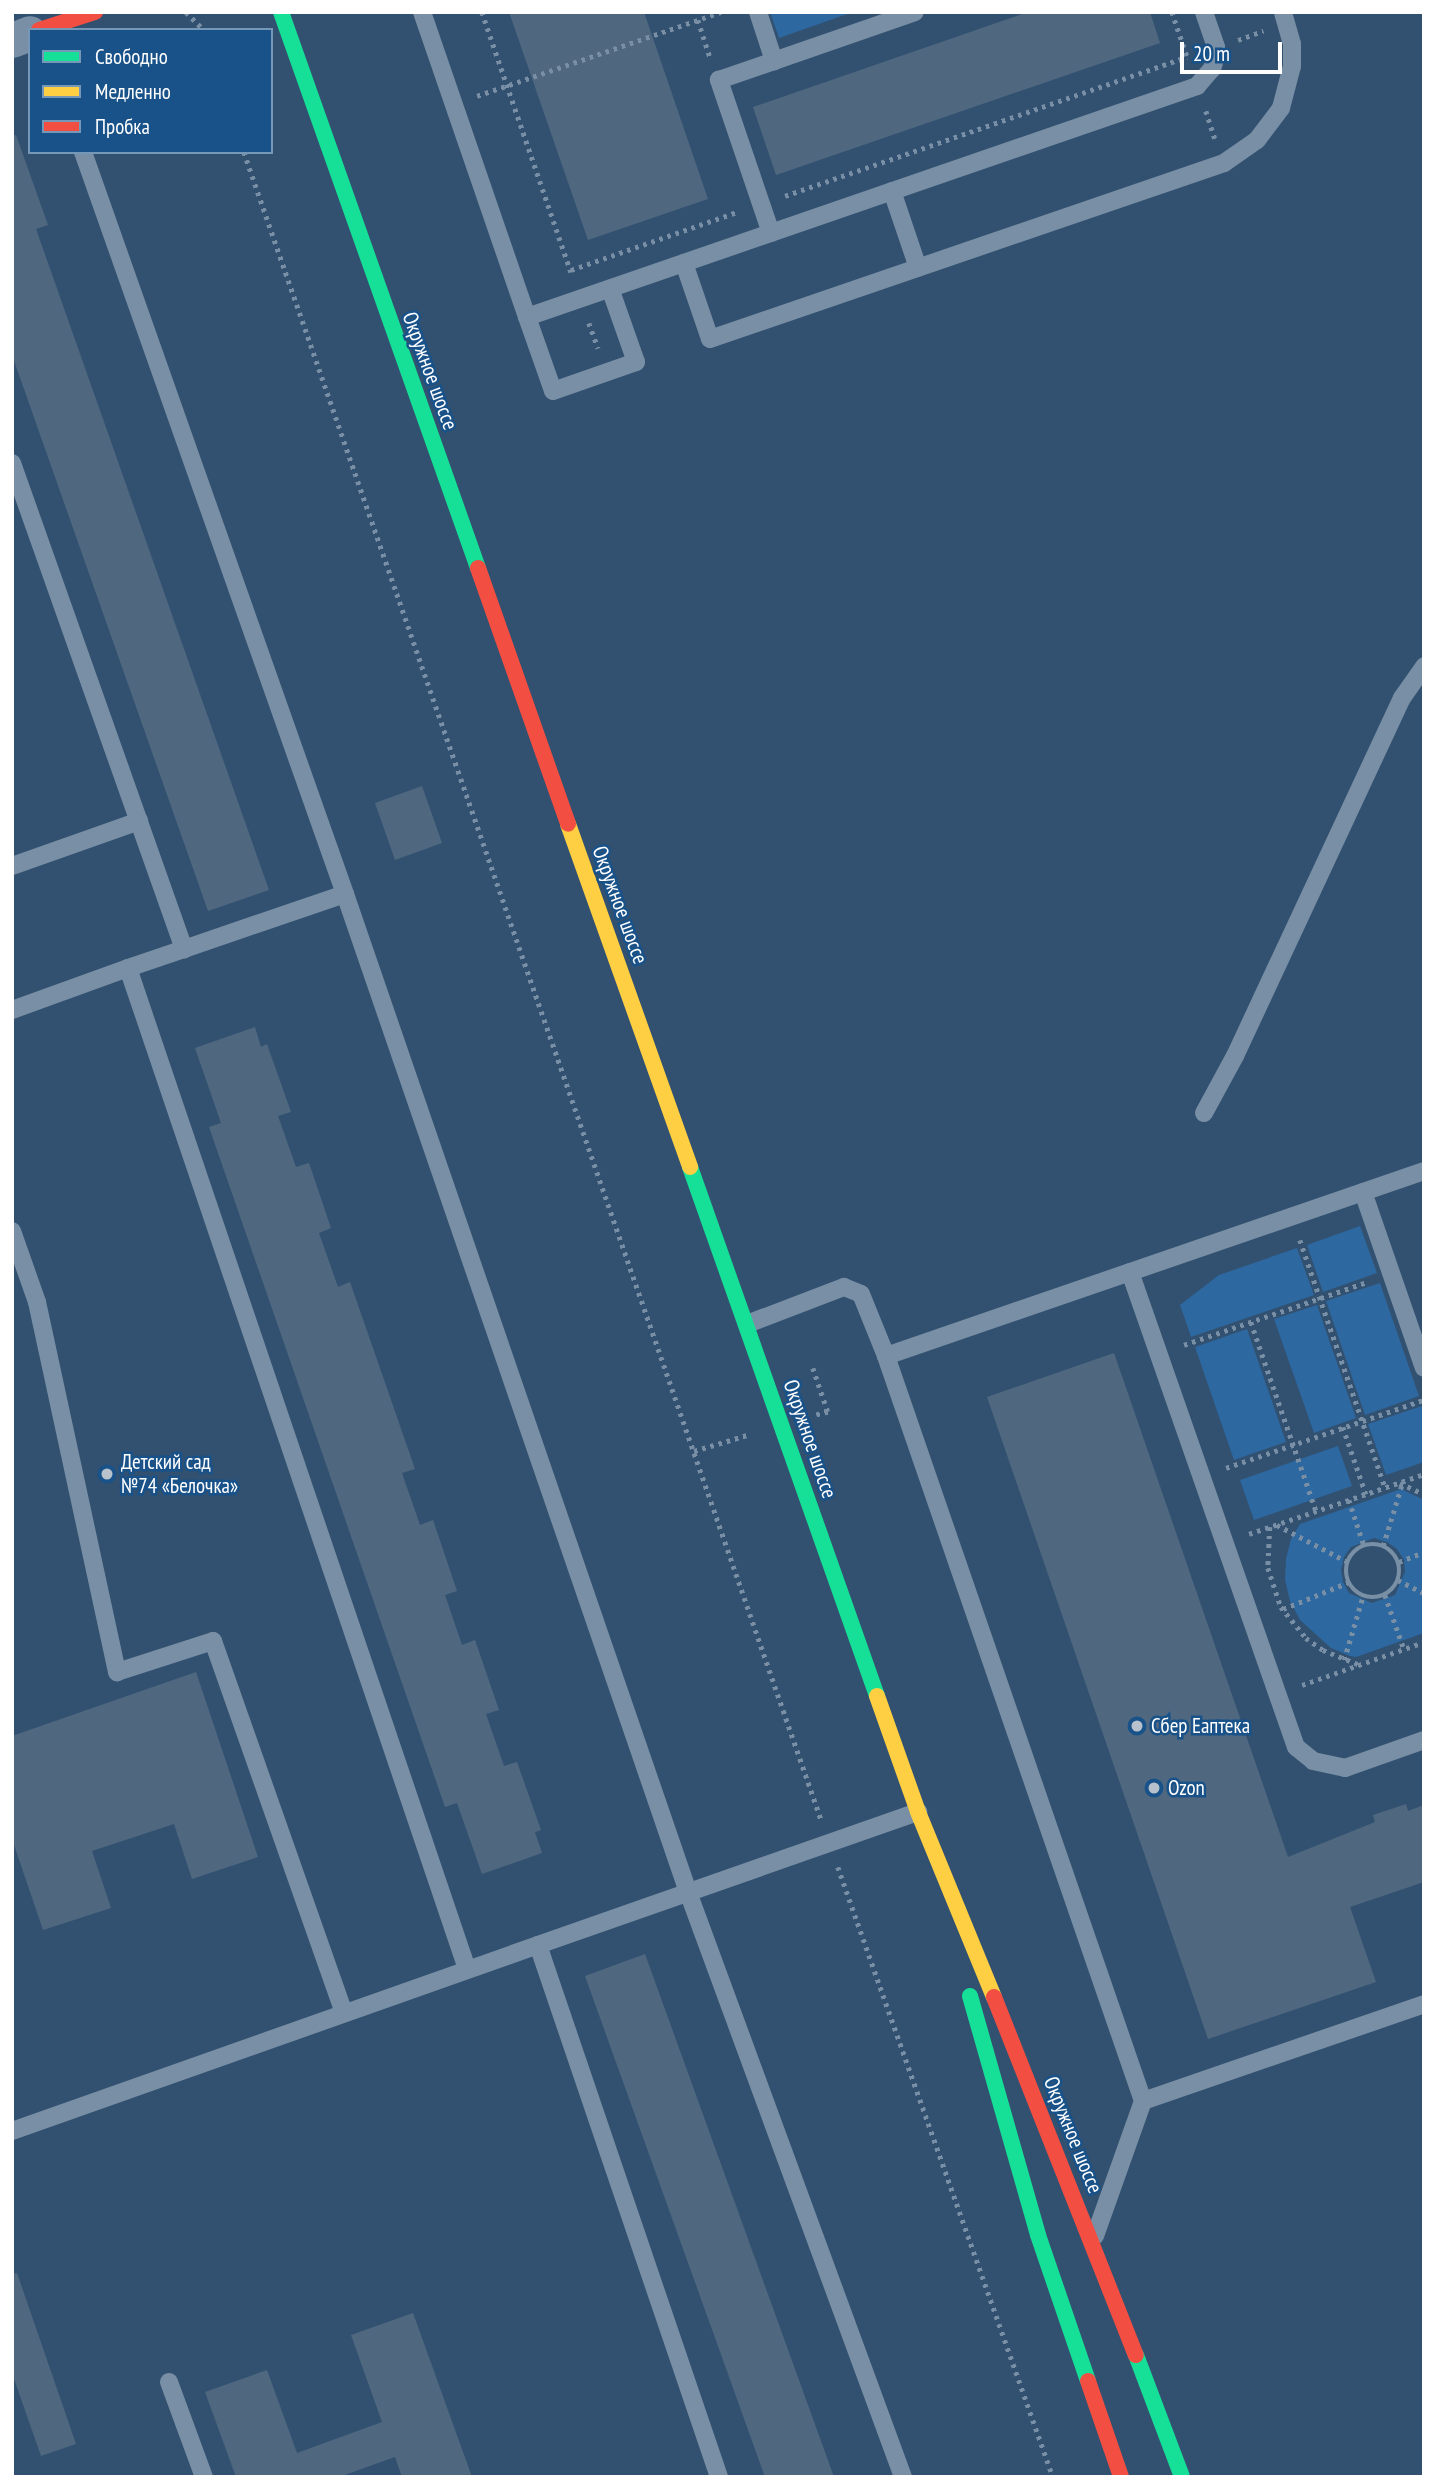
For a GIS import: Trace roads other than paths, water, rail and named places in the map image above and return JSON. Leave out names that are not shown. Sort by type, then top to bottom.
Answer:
[{"type":"main road","points":[[46,28],[95,12]]},
{"type":"main road","name":"Окружное шоссе","points":[[281,12],[918,1812],[1093,2241],[1182,2477]]},
{"type":"main road","name":"Окружное шоссе","points":[[918,1812],[959,1957]]},
{"type":"main road","points":[[967,1984],[1038,2235],[1121,2477]]},
{"type":"lane","points":[[422,12],[552,391],[636,362],[610,288]]},
{"type":"lane","points":[[758,12],[774,61]]},
{"type":"lane","points":[[771,233],[719,80],[915,12]]},
{"type":"lane","points":[[527,317],[1197,86],[1212,69],[1216,47],[1204,12]]},
{"type":"lane","points":[[684,263],[710,339],[1224,163],[1241,153],[1270,124],[1288,87],[1292,66],[1285,18]]},
{"type":"lane","points":[[84,154],[345,894],[688,1892],[903,2477]]},
{"type":"lane","points":[[892,191],[918,268]]},
{"type":"lane","points":[[12,463],[184,949]]},
{"type":"lane","points":[[1204,1113],[1235,1056],[1402,698],[1424,666]]},
{"type":"lane","points":[[12,866],[139,821]]},
{"type":"lane","points":[[12,1010],[345,894]]},
{"type":"lane","points":[[128,968],[467,1969]]},
{"type":"lane","points":[[886,1356],[1424,1171]]},
{"type":"lane","points":[[1363,1192],[1424,1368]]},
{"type":"lane","points":[[12,1231],[37,1302],[117,1672],[213,1641],[344,2013]]},
{"type":"lane","points":[[1130,1272],[1275,1694],[1296,1747],[1313,1761],[1328,1767],[1345,1768],[1424,1740]]},
{"type":"lane","points":[[747,1324],[844,1287],[861,1294],[886,1356],[1143,2101],[1093,2241]]},
{"type":"lane","points":[[12,2131],[918,1812]]},
{"type":"lane","points":[[538,1945],[719,2477]]},
{"type":"lane","points":[[1143,2101],[1424,2004]]},
{"type":"lane","points":[[169,2382],[204,2477]]},
{"type":"place","name":"Детский сад №74 «Белочка»","points":[[107,1474]]},
{"type":"place","name":"Сбер Еаптека","points":[[1137,1726]]},
{"type":"place","name":"Ozon","points":[[1154,1788]]}]
